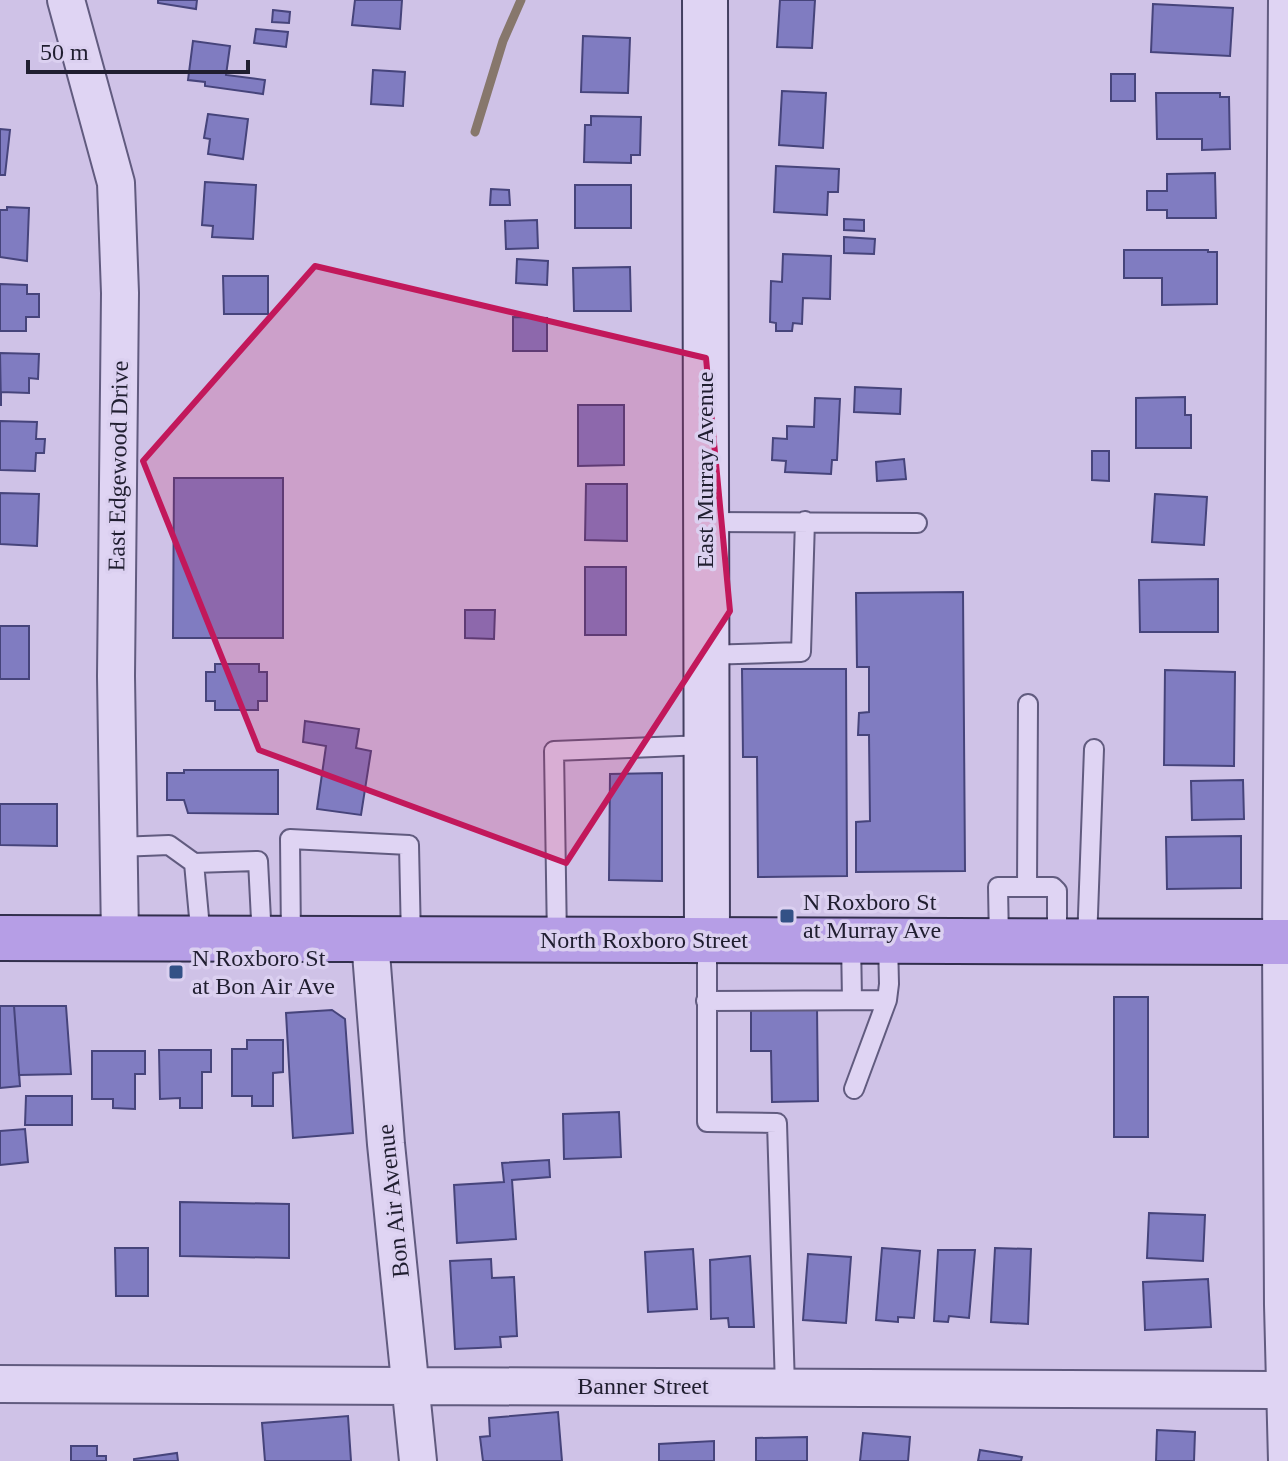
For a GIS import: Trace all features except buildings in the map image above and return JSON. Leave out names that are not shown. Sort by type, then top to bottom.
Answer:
[{"type":"main road","name":"North Roxboro Street","points":[[0,938],[1285,942]]},
{"type":"street","name":"East Edgewood Drive","points":[[66,0],[116,183],[120,293],[116,660],[120,938]]},
{"type":"street","name":"East Murray Avenue","points":[[705,0],[707,940]]},
{"type":"street","points":[[1287,0],[1283,1305],[1287,1461]]},
{"type":"street","name":"Bon Air Avenue","points":[[390,940],[386,1144],[418,1461]]},
{"type":"street","name":"Banner Street","points":[[0,1384],[1287,1390]]},
{"type":"lane","points":[[704,655],[801,652],[805,521]]},
{"type":"lane","points":[[705,522],[917,523]]},
{"type":"lane","points":[[1027,887],[1028,704]]},
{"type":"lane","points":[[557,940],[554,751],[705,745]]},
{"type":"lane","points":[[1072,942],[1094,749]]},
{"type":"lane","points":[[276,940],[290,839],[409,845],[390,940]]},
{"type":"lane","points":[[118,847],[169,845],[194,863],[258,861],[276,940]]},
{"type":"lane","points":[[194,863],[201,939]]},
{"type":"lane","points":[[999,941],[997,890],[1001,887],[1056,887],[1072,942]]},
{"type":"lane","points":[[707,940],[707,1122],[777,1123],[785,1387]]},
{"type":"lane","points":[[854,1089],[887,1000],[889,984],[870,941]]},
{"type":"lane","points":[[852,1000],[870,941]]},
{"type":"lane","points":[[706,1001],[887,1000]]},
{"type":"highlighted area","points":[[315,266],[706,358],[730,611],[566,863],[259,750],[143,461]]},
{"type":"waterway","points":[[475,132],[503,41],[521,0]]},
{"type":"place","name":"N Roxboro St at Murray Ave","points":[[787,916]]},
{"type":"place","name":"N Roxboro St at Bon Air Ave","points":[[176,972]]}]
